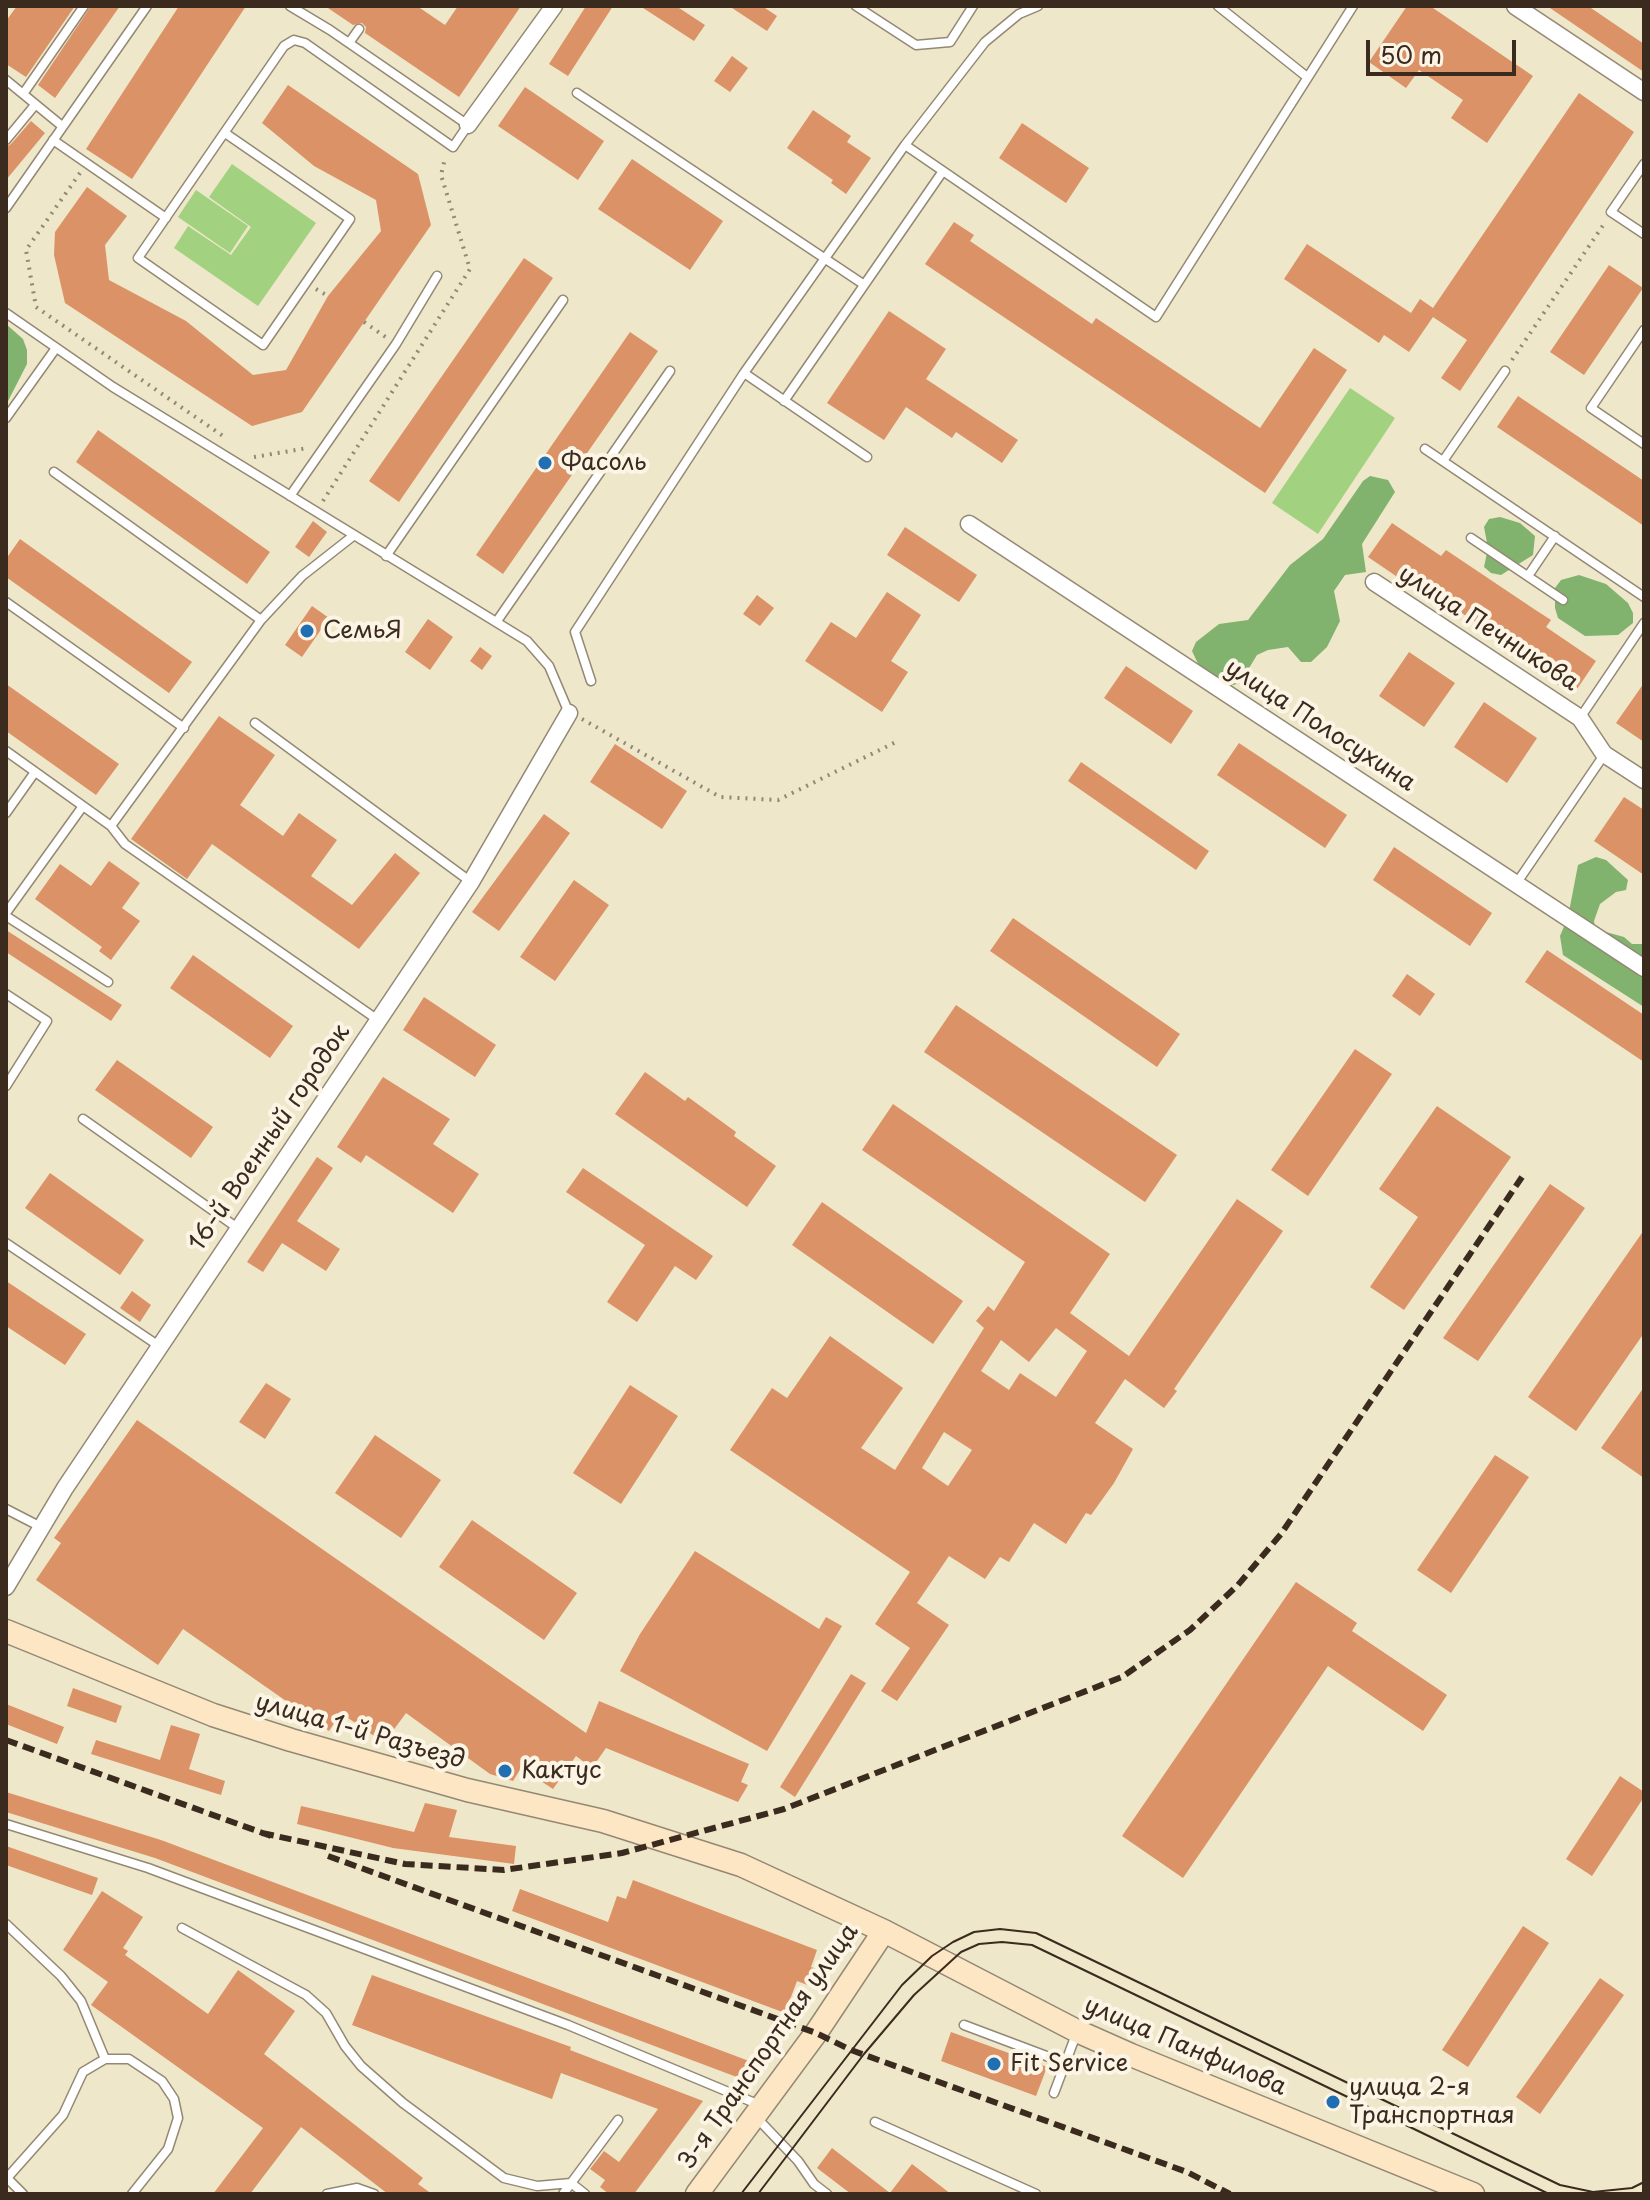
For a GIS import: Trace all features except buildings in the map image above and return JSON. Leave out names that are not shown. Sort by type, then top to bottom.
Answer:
[{"type":"main road","name":"улица 1-й Разъезд","points":[[6,1631],[213,1715],[278,1736],[467,1790],[603,1821],[727,1860],[884,1931]]},
{"type":"main road","name":"улица Панфилова","points":[[884,1931],[1077,2031],[1473,2194]]},
{"type":"main road","name":"3-я Транспортная улица","points":[[697,2194],[759,2111],[884,1931]]},
{"type":"street","points":[[468,125],[554,6]]},
{"type":"street","points":[[1515,6],[1644,92]]},
{"type":"street","name":"улица Полосухина","points":[[969,524],[1644,968]]},
{"type":"street","name":"улица Печникова","points":[[1374,582],[1580,718],[1604,754],[1644,780]]},
{"type":"street","name":"16-й Военный городок","points":[[6,1587],[160,1346],[471,882],[569,713]]},
{"type":"lane","points":[[23,94],[84,6]]},
{"type":"lane","points":[[6,208],[147,6]]},
{"type":"lane","points":[[225,133],[350,219],[263,345],[138,258],[284,46],[294,40],[305,43],[453,147],[468,125],[290,6]]},
{"type":"lane","points":[[856,6],[916,45],[950,42],[973,6]]},
{"type":"lane","points":[[591,681],[575,632],[744,373],[905,145],[985,42],[1019,14],[1038,6]]},
{"type":"lane","points":[[1218,6],[1307,77]]},
{"type":"lane","points":[[905,145],[1156,317],[1353,6]]},
{"type":"lane","points":[[349,43],[359,29]]},
{"type":"lane","points":[[6,80],[62,126]]},
{"type":"lane","points":[[577,93],[863,284]]},
{"type":"lane","points":[[6,140],[35,105]]},
{"type":"lane","points":[[53,140],[166,218]]},
{"type":"lane","points":[[1644,164],[1611,212],[1644,234]]},
{"type":"lane","points":[[784,401],[943,171]]},
{"type":"lane","points":[[290,496],[396,344],[437,276]]},
{"type":"lane","points":[[386,556],[563,300]]},
{"type":"lane","points":[[6,313],[113,387],[527,641],[549,666],[569,713]]},
{"type":"lane","points":[[1644,330],[1591,408],[1644,444]]},
{"type":"lane","points":[[6,418],[56,348]]},
{"type":"lane","points":[[497,621],[670,371]]},
{"type":"lane","points":[[1443,461],[1505,371]]},
{"type":"lane","points":[[744,373],[867,457]]},
{"type":"lane","points":[[1425,449],[1644,597]]},
{"type":"lane","points":[[54,472],[261,620]]},
{"type":"lane","points":[[111,826],[261,620],[302,576],[353,536]]},
{"type":"lane","points":[[1528,576],[1555,536]]},
{"type":"lane","points":[[1471,538],[1563,600]]},
{"type":"lane","points":[[6,602],[184,728]]},
{"type":"lane","points":[[1580,718],[1644,623]]},
{"type":"lane","points":[[255,723],[471,882]]},
{"type":"lane","points":[[6,751],[111,826],[125,844],[378,1020]]},
{"type":"lane","points":[[1516,884],[1604,754]]},
{"type":"lane","points":[[6,813],[35,772]]},
{"type":"lane","points":[[83,806],[6,914],[108,982]]},
{"type":"lane","points":[[6,994],[47,1021],[6,1086]]},
{"type":"lane","points":[[83,1119],[239,1229]]},
{"type":"lane","points":[[6,1243],[160,1346]]},
{"type":"lane","points":[[6,1509],[42,1527]]},
{"type":"lane","points":[[6,1824],[148,1868],[568,2025],[759,2111],[814,2184],[827,2194]]},
{"type":"lane","points":[[6,1924],[61,1976],[81,2001],[105,2059]]},
{"type":"lane","points":[[182,1928],[306,1995],[326,2013],[361,2066],[403,2103],[504,2178],[537,2186],[571,2183],[585,2194]]},
{"type":"lane","points":[[964,2025],[1065,2063]]},
{"type":"lane","points":[[1054,2093],[1077,2031]]},
{"type":"lane","points":[[23,2194],[6,2178],[63,2115],[83,2072],[105,2059],[129,2059],[162,2081],[174,2099],[178,2118],[168,2149],[132,2194]]},
{"type":"lane","points":[[563,2194],[618,2120]]},
{"type":"lane","points":[[875,2122],[1036,2194]]},
{"type":"lane","points":[[327,2194],[357,2188],[374,2194]]},
{"type":"path","points":[[86,164],[26,250],[36,307],[229,440]]},
{"type":"path","points":[[1505,371],[1611,212]]},
{"type":"path","points":[[364,322],[396,344]]},
{"type":"path","points":[[242,449],[254,458],[326,445]]},
{"type":"path","points":[[569,713],[601,728],[720,797],[778,800],[898,741]]},
{"type":"green space","points":[[232,164],[316,223],[258,306],[174,248],[188,226],[231,255],[251,227],[209,197]]},
{"type":"green space","points":[[196,190],[248,226],[230,253],[178,217]]},
{"type":"green space","points":[[6,324],[23,339],[27,364],[6,405]]},
{"type":"green space","points":[[1350,388],[1395,418],[1318,534],[1272,503]]},
{"type":"green space","points":[[1370,476],[1388,480],[1395,492],[1362,544],[1366,572],[1345,575],[1334,591],[1340,621],[1327,647],[1311,662],[1301,662],[1288,647],[1268,650],[1257,655],[1240,683],[1230,686],[1201,670],[1192,651],[1196,642],[1219,624],[1248,620],[1290,565],[1323,539],[1363,481]]},
{"type":"green space","points":[[1500,517],[1520,523],[1535,536],[1533,555],[1501,575],[1491,573],[1484,567],[1488,548],[1484,527],[1489,519]]},
{"type":"green space","points":[[1579,575],[1606,584],[1628,603],[1633,613],[1633,623],[1618,635],[1585,636],[1558,618],[1555,588],[1561,580]]},
{"type":"green space","points":[[1596,857],[1606,860],[1628,880],[1626,890],[1616,892],[1600,904],[1594,921],[1595,929],[1624,937],[1632,944],[1644,944],[1644,1007],[1563,955],[1560,936],[1568,917],[1578,865]]},
{"type":"tram line","points":[[741,2194],[902,1985],[932,1956],[953,1942],[974,1932],[1000,1929],[1036,1933],[1560,2185],[1593,2192],[1632,2188],[1644,2182]]},
{"type":"tram line","points":[[758,2194],[864,2054],[914,1995],[961,1952],[979,1944],[1002,1942],[1032,1945],[1549,2194]]},
{"type":"railway","points":[[262,1833],[405,1864],[504,1870],[622,1853],[784,1809],[1122,1677],[1190,1630],[1238,1585],[1281,1534],[1522,1177]]},
{"type":"railway","points":[[6,1740],[271,1836]]},
{"type":"railway","points":[[328,1856],[1187,2172],[1230,2194]]},
{"type":"place","name":"Фасоль","points":[[545,463]]},
{"type":"place","name":"СемьЯ","points":[[307,631]]},
{"type":"place","name":"Кактус","points":[[505,1771]]},
{"type":"place","name":"Fit Service","points":[[994,2064]]},
{"type":"place","name":"улица 2-я Транспортная","points":[[1333,2102]]}]
